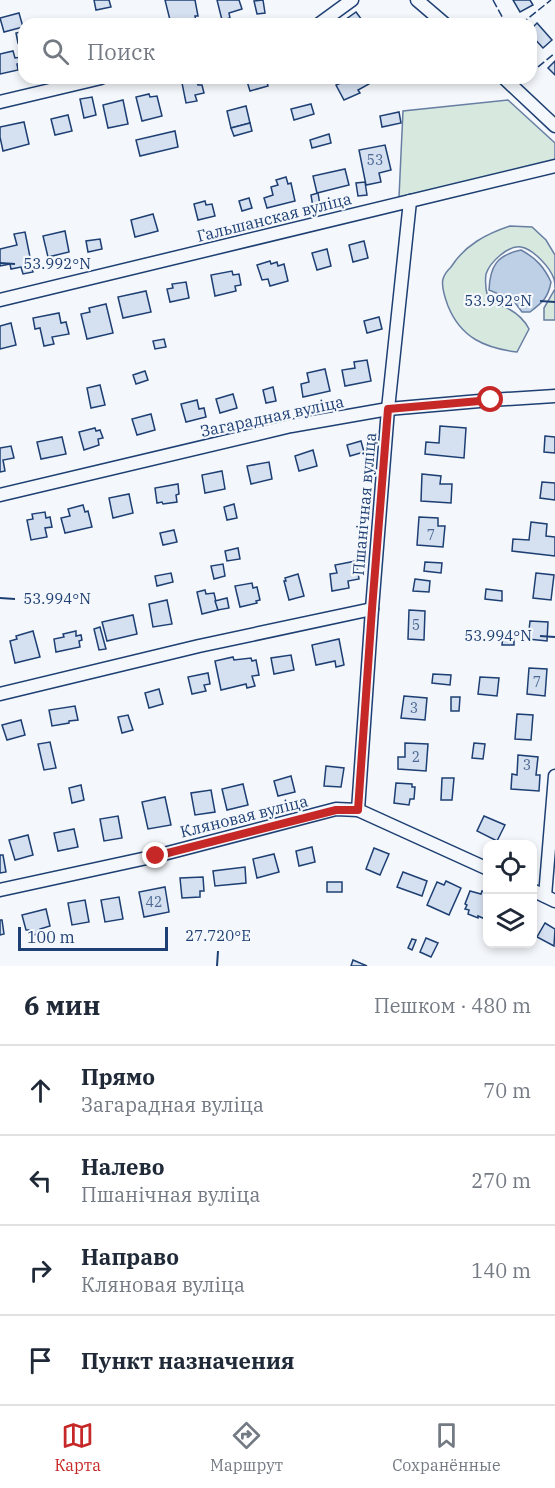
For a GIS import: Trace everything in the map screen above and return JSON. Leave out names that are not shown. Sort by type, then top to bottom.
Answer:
[{"type":"street","points":[[327,18],[352,0]]},
{"type":"street","points":[[417,0],[438,18]]},
{"type":"street","points":[[0,102],[76,84]]},
{"type":"street","points":[[510,84],[555,126]]},
{"type":"street","name":"Гальшанская вуліца","points":[[0,300],[555,166]]},
{"type":"street","name":"Пшанічная вуліца","points":[[358,810],[388,409],[410,201]]},
{"type":"street","name":"Загарадная вуліца","points":[[0,495],[291,426],[388,409],[555,396]]},
{"type":"street","points":[[0,694],[199,646],[372,609]]},
{"type":"street","points":[[550,898],[555,776]]},
{"type":"street","name":"Кляновая вуліца","points":[[0,890],[156,856],[336,810],[358,810],[483,867]]},
{"type":"shaded area","points":[[508,100],[555,143],[555,162],[399,197],[403,111]]},
{"type":"shaded area","points":[[510,226],[532,227],[546,240],[555,255],[555,288],[552,274],[545,264],[526,248],[516,247],[500,255],[491,264],[486,274],[488,298],[515,313],[529,329],[517,352],[495,348],[467,334],[453,317],[443,285],[446,273],[469,246]]},
{"type":"shaded area","points":[[555,289],[555,320],[544,320],[544,308]]},
{"type":"water","points":[[521,250],[539,263],[551,282],[544,299],[530,312],[522,312],[513,300],[489,290],[491,274],[496,263],[506,255]]},
{"type":"building","points":[[94,0],[109,0],[111,7],[96,10]]},
{"type":"building","points":[[165,0],[195,0],[198,16],[195,16],[195,18],[170,18]]},
{"type":"building","points":[[217,0],[239,0],[242,9],[229,13],[230,18],[222,18]]},
{"type":"building","points":[[263,0],[265,13],[257,14],[254,1]]},
{"type":"building","points":[[513,0],[530,0],[533,5],[520,12]]},
{"type":"building","points":[[356,12],[360,18],[348,18]]},
{"type":"building","points":[[19,13],[18,28],[4,32],[0,18]]},
{"type":"building","points":[[537,23],[552,40],[543,48],[537,42]]},
{"type":"building","points":[[13,51],[15,58],[18,58],[18,70],[0,74],[0,54]]},
{"type":"building","points":[[555,61],[555,75],[548,68]]},
{"type":"building","points":[[182,84],[202,85],[204,93],[195,95],[197,101],[186,103]]},
{"type":"building","points":[[248,84],[268,84],[268,86],[250,91]]},
{"type":"building","points":[[369,84],[358,90],[360,93],[344,100],[336,85]]},
{"type":"building","points":[[149,94],[150,97],[157,96],[162,116],[142,121],[136,97]]},
{"type":"building","points":[[92,97],[96,115],[84,118],[80,99]]},
{"type":"building","points":[[123,100],[128,124],[108,128],[103,105]]},
{"type":"building","points":[[311,104],[314,114],[294,120],[291,109]]},
{"type":"building","points":[[246,106],[250,123],[231,128],[227,111]]},
{"type":"building","points":[[399,112],[401,123],[382,127],[380,116]]},
{"type":"building","points":[[68,115],[72,131],[55,135],[51,119]]},
{"type":"building","points":[[24,122],[29,144],[3,151],[0,127]]},
{"type":"building","points":[[250,123],[252,131],[234,136],[231,128]]},
{"type":"building","points":[[175,131],[178,147],[140,156],[136,140]]},
{"type":"building","points":[[329,134],[331,143],[312,148],[310,140]]},
{"type":"building","points":[[385,145],[391,170],[379,173],[381,182],[366,185],[359,150]]},
{"type":"building","points":[[345,169],[349,185],[317,193],[313,176]]},
{"type":"building","points":[[286,177],[288,184],[291,183],[295,201],[267,208],[264,198],[273,195],[271,187],[278,185],[276,180]]},
{"type":"building","points":[[365,182],[367,195],[358,196],[356,183]]},
{"type":"building","points":[[318,193],[320,205],[313,207],[311,195]]},
{"type":"building","points":[[249,198],[252,208],[242,211],[239,201]]},
{"type":"building","points":[[205,201],[206,205],[212,204],[215,216],[198,220],[194,204]]},
{"type":"building","points":[[153,214],[158,231],[135,237],[131,220]]},
{"type":"building","points":[[65,231],[69,252],[48,257],[43,236]]},
{"type":"building","points":[[25,232],[33,272],[23,274],[21,267],[11,269],[10,264],[0,266],[0,249],[17,245],[14,234]]},
{"type":"building","points":[[100,239],[102,249],[88,252],[86,241]]},
{"type":"building","points":[[364,241],[368,258],[353,262],[349,245]]},
{"type":"building","points":[[327,249],[331,266],[317,270],[312,253]]},
{"type":"building","points":[[270,261],[271,264],[277,262],[278,266],[284,264],[288,281],[270,286],[268,279],[262,280],[257,265]]},
{"type":"building","points":[[232,271],[233,275],[239,274],[241,285],[235,286],[236,291],[215,296],[211,275]]},
{"type":"building","points":[[186,282],[189,298],[170,302],[167,289],[173,288],[172,284]]},
{"type":"building","points":[[146,291],[151,312],[123,318],[118,297]]},
{"type":"building","points":[[106,304],[113,333],[87,339],[81,314],[90,312],[89,308]]},
{"type":"building","points":[[59,313],[61,323],[66,322],[69,334],[52,337],[54,344],[44,346],[40,328],[35,329],[33,318]]},
{"type":"building","points":[[379,317],[382,329],[367,333],[364,321]]},
{"type":"building","points":[[11,323],[16,345],[0,349],[0,326]]},
{"type":"building","points":[[164,339],[166,347],[155,349],[153,341]]},
{"type":"building","points":[[367,360],[371,381],[345,386],[342,370],[355,368],[354,362]]},
{"type":"building","points":[[325,369],[330,391],[303,397],[301,384],[309,382],[307,373]]},
{"type":"building","points":[[145,371],[148,380],[136,384],[133,375]]},
{"type":"building","points":[[100,385],[105,405],[91,408],[87,388]]},
{"type":"building","points":[[273,387],[276,401],[266,403],[263,390]]},
{"type":"building","points":[[233,394],[237,408],[220,413],[216,399]]},
{"type":"building","points":[[197,400],[199,409],[204,408],[206,417],[186,422],[181,404]]},
{"type":"building","points":[[151,414],[155,430],[137,435],[132,419]]},
{"type":"building","points":[[440,426],[466,428],[464,458],[425,454],[426,442],[439,443]]},
{"type":"building","points":[[95,428],[96,431],[100,430],[103,438],[98,439],[99,445],[84,450],[79,432]]},
{"type":"building","points":[[545,436],[555,437],[555,453],[544,452]]},
{"type":"building","points":[[62,437],[66,454],[41,459],[37,442]]},
{"type":"building","points":[[361,441],[364,452],[350,456],[347,445]]},
{"type":"building","points":[[11,446],[14,458],[3,460],[5,471],[0,472],[0,448]]},
{"type":"building","points":[[313,450],[317,466],[299,471],[295,456]]},
{"type":"building","points":[[269,462],[272,479],[251,484],[247,466]]},
{"type":"building","points":[[222,471],[225,489],[205,493],[202,475]]},
{"type":"building","points":[[422,474],[441,476],[440,484],[452,484],[451,503],[421,501]]},
{"type":"building","points":[[542,482],[555,483],[555,500],[540,498]]},
{"type":"building","points":[[178,484],[177,502],[157,503],[155,488]]},
{"type":"building","points":[[129,494],[133,513],[113,518],[109,498]]},
{"type":"building","points":[[234,504],[237,518],[227,520],[224,507]]},
{"type":"building","points":[[83,505],[85,512],[88,511],[92,527],[65,533],[61,518],[70,516],[68,509]]},
{"type":"building","points":[[45,512],[46,518],[50,517],[52,527],[45,528],[47,537],[31,540],[27,520],[33,519],[32,514]]},
{"type":"building","points":[[419,517],[438,518],[438,526],[445,526],[443,547],[417,545]]},
{"type":"building","points":[[531,522],[547,524],[546,536],[555,537],[555,556],[512,551],[513,539],[529,540]]},
{"type":"building","points":[[174,530],[177,542],[163,545],[160,533]]},
{"type":"building","points":[[238,548],[240,559],[227,561],[225,551]]},
{"type":"building","points":[[356,561],[359,579],[348,581],[349,588],[332,591],[330,574],[337,573],[335,565]]},
{"type":"building","points":[[425,562],[442,563],[441,573],[424,571]]},
{"type":"building","points":[[223,564],[225,576],[214,579],[211,566]]},
{"type":"building","points":[[171,573],[173,582],[157,586],[155,576]]},
{"type":"building","points":[[536,573],[554,575],[551,600],[533,598]]},
{"type":"building","points":[[298,574],[304,596],[289,600],[285,578]]},
{"type":"building","points":[[415,579],[430,581],[429,592],[413,591]]},
{"type":"building","points":[[252,583],[253,588],[257,587],[260,600],[256,601],[257,603],[240,607],[235,586]]},
{"type":"building","points":[[486,589],[502,591],[502,601],[485,599]]},
{"type":"building","points":[[205,590],[206,594],[214,593],[218,610],[202,614],[197,592]]},
{"type":"building","points":[[227,598],[229,608],[218,610],[215,601]]},
{"type":"building","points":[[167,600],[172,624],[153,627],[149,604]]},
{"type":"building","points":[[409,610],[425,611],[424,640],[408,639]]},
{"type":"building","points":[[133,615],[137,634],[107,641],[102,622]]},
{"type":"building","points":[[530,621],[548,622],[547,641],[528,639]]},
{"type":"building","points":[[100,627],[106,649],[99,650],[94,629]]},
{"type":"building","points":[[33,631],[40,657],[15,663],[10,641],[17,639],[16,636]]},
{"type":"building","points":[[76,631],[76,636],[81,635],[80,647],[56,652],[54,639]]},
{"type":"building","points":[[503,635],[514,636],[514,645],[502,645]]},
{"type":"building","points":[[339,639],[344,665],[336,667],[335,661],[316,665],[312,645]]},
{"type":"building","points":[[291,655],[294,670],[274,674],[271,658]]},
{"type":"building","points":[[233,657],[234,660],[251,658],[252,661],[256,660],[259,675],[252,676],[255,686],[247,688],[246,684],[221,690],[215,661]]},
{"type":"building","points":[[529,668],[547,669],[545,696],[527,694]]},
{"type":"building","points":[[208,673],[210,684],[204,685],[206,691],[192,694],[188,677]]},
{"type":"building","points":[[433,674],[451,675],[450,685],[432,683]]},
{"type":"building","points":[[480,677],[499,678],[497,696],[478,694]]},
{"type":"building","points":[[159,689],[163,704],[149,708],[145,693]]},
{"type":"building","points":[[404,696],[427,698],[425,720],[401,718]]},
{"type":"building","points":[[451,697],[460,697],[459,711],[451,711]]},
{"type":"building","points":[[75,706],[78,720],[52,726],[49,710]]},
{"type":"building","points":[[517,714],[533,715],[531,740],[515,739]]},
{"type":"building","points":[[128,715],[133,730],[122,733],[118,717]]},
{"type":"building","points":[[21,720],[25,735],[7,740],[2,725]]},
{"type":"building","points":[[50,742],[56,768],[44,770],[38,744]]},
{"type":"building","points":[[405,743],[428,744],[426,771],[398,769],[398,757],[405,757]]},
{"type":"building","points":[[474,743],[485,744],[483,759],[472,758]]},
{"type":"building","points":[[518,755],[538,757],[536,775],[540,775],[539,791],[511,789],[512,774],[517,775]]},
{"type":"building","points":[[326,766],[344,768],[341,787],[324,786]]},
{"type":"building","points":[[291,776],[295,792],[278,796],[274,781]]},
{"type":"building","points":[[442,778],[454,778],[452,800],[441,800]]},
{"type":"building","points":[[396,783],[412,784],[412,787],[415,787],[414,799],[410,799],[409,805],[394,803]]},
{"type":"building","points":[[243,784],[248,805],[227,810],[222,789]]},
{"type":"building","points":[[81,785],[84,800],[72,803],[69,788]]},
{"type":"building","points":[[211,790],[215,812],[195,815],[191,793]]},
{"type":"building","points":[[165,797],[171,825],[148,829],[142,802]]},
{"type":"building","points":[[118,816],[122,838],[104,841],[100,819]]},
{"type":"building","points":[[484,816],[505,825],[498,840],[477,831]]},
{"type":"building","points":[[74,829],[78,847],[58,851],[54,833]]},
{"type":"building","points":[[28,835],[33,855],[15,860],[9,840]]},
{"type":"building","points":[[312,847],[315,862],[299,866],[296,851]]},
{"type":"building","points":[[374,848],[389,854],[380,875],[366,869]]},
{"type":"building","points":[[274,854],[279,872],[257,878],[253,859]]},
{"type":"building","points":[[0,855],[3,855],[6,872],[0,873]]},
{"type":"building","points":[[245,867],[246,883],[215,886],[213,871]]},
{"type":"building","points":[[403,872],[427,881],[422,896],[397,887]]},
{"type":"building","points":[[203,877],[204,891],[200,891],[200,897],[182,898],[180,878]]},
{"type":"building","points":[[446,881],[461,888],[449,915],[427,905],[437,882],[444,885]]},
{"type":"building","points":[[327,882],[342,882],[342,892],[327,892]]},
{"type":"building","points":[[165,887],[169,912],[144,917],[139,892]]},
{"type":"building","points":[[470,891],[481,894],[483,891],[483,918],[468,914],[469,910],[465,909],[467,905],[465,904]]},
{"type":"building","points":[[119,897],[123,919],[105,922],[101,900]]},
{"type":"building","points":[[85,900],[89,922],[72,925],[68,903]]},
{"type":"building","points":[[46,909],[50,926],[40,929],[41,933],[30,936],[22,915]]},
{"type":"building","points":[[0,920],[2,920],[4,934],[0,935]]},
{"type":"building","points":[[545,923],[555,929],[554,946],[537,937]]},
{"type":"building","points":[[426,938],[438,943],[431,957],[420,952]]},
{"type":"building","points":[[412,939],[416,940],[412,950],[408,948]]},
{"type":"building","points":[[353,960],[367,966],[351,966]]},
{"type":"fence","points":[[493,0],[503,18]]},
{"type":"fence","points":[[528,18],[551,0]]},
{"type":"fence","points":[[537,68],[555,53]]},
{"type":"route","points":[[156,856],[336,810],[358,810],[388,409],[491,400]]}]
